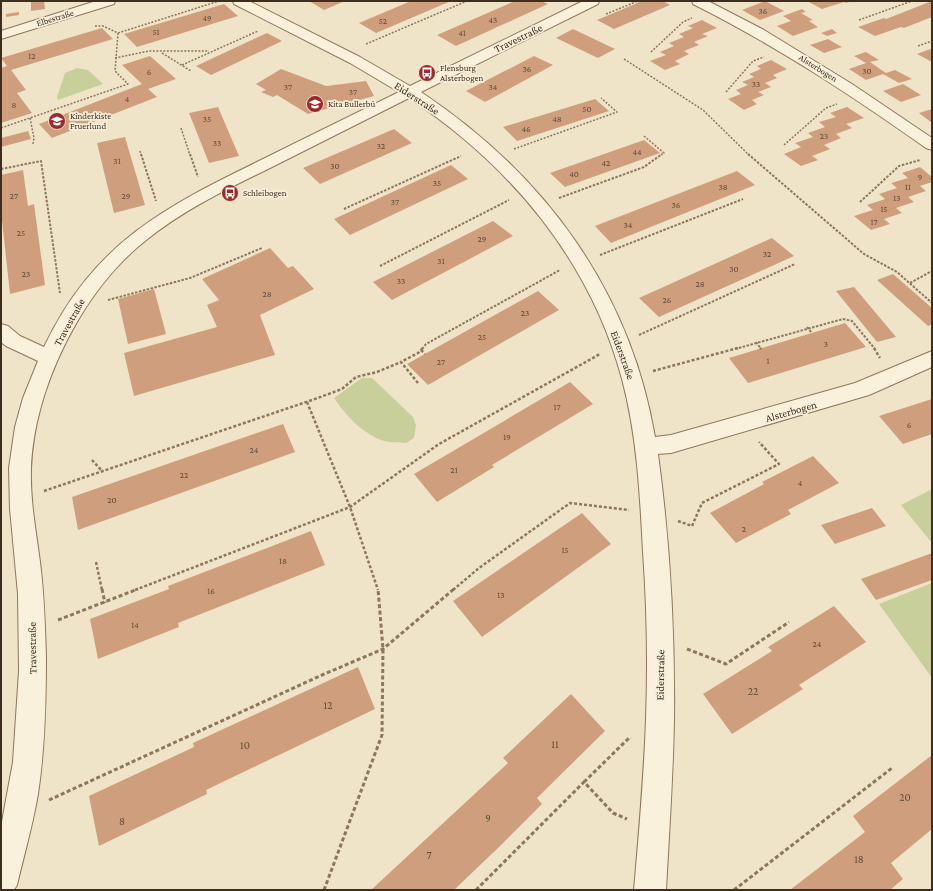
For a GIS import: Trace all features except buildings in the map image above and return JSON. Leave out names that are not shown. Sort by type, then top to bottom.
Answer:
[{"type":"street","name":"Elbestraße","points":[[1,35],[109,1]]},
{"type":"street","name":"Eiderstraße","points":[[239,1],[409,91],[461,128],[487,151],[533,198],[581,263],[599,295],[632,377],[646,447],[653,514],[661,639],[659,744],[650,890]]},
{"type":"street","name":"Travestraße","points":[[1,885],[21,804],[27,764],[32,687],[30,586],[21,499],[20,456],[32,400],[50,358],[77,304],[96,279],[130,244],[169,215],[209,192],[409,91],[593,1]]},
{"type":"street","name":"Alsterbogen","points":[[698,1],[787,49],[862,96],[932,145]]},
{"type":"street","points":[[1,331],[13,341],[50,358]]},
{"type":"street","name":"Alsterbogen","points":[[646,447],[671,444],[862,390],[932,359]]},
{"type":"path","points":[[68,14],[82,29],[93,26],[103,26],[118,33],[219,1]]},
{"type":"path","points":[[366,44],[467,1]]},
{"type":"path","points":[[634,1],[638,3]]},
{"type":"path","points":[[859,20],[912,1]]},
{"type":"path","points":[[651,52],[683,22],[715,9]]},
{"type":"path","points":[[182,65],[278,21]]},
{"type":"path","points":[[1,128],[128,84],[115,71],[115,53],[118,33]]},
{"type":"path","points":[[918,46],[932,41]]},
{"type":"path","points":[[726,92],[753,62],[787,49]]},
{"type":"path","points":[[115,53],[127,54],[213,51]]},
{"type":"path","points":[[160,52],[191,71]]},
{"type":"path","points":[[115,58],[127,54]]},
{"type":"path","points":[[624,59],[703,110],[738,146],[864,254],[897,272],[932,303]]},
{"type":"path","points":[[784,145],[826,108],[862,96]]},
{"type":"path","points":[[344,209],[487,151],[596,121],[617,112],[601,98]]},
{"type":"path","points":[[30,118],[34,138],[33,144]]},
{"type":"path","points":[[181,128],[201,184],[209,192]]},
{"type":"path","points":[[380,266],[533,198],[644,167],[664,153],[644,136]]},
{"type":"path","points":[[140,151],[158,208],[169,215]]},
{"type":"path","points":[[860,202],[899,166],[922,159]]},
{"type":"path","points":[[1,169],[41,161],[60,294],[77,304],[99,302],[190,278],[262,248]]},
{"type":"path","points":[[21,499],[342,389],[356,376],[377,372],[418,353],[426,344],[561,269],[581,263],[743,199]]},
{"type":"path","points":[[32,631],[350,507],[438,444],[620,344],[795,264]]},
{"type":"path","points":[[910,283],[932,271]]},
{"type":"path","points":[[632,377],[808,327],[843,319],[852,321],[874,347],[877,355],[896,375]]},
{"type":"path","points":[[808,327],[812,333]]},
{"type":"path","points":[[756,342],[761,349]]},
{"type":"path","points":[[421,350],[425,354]]},
{"type":"path","points":[[401,362],[418,383]]},
{"type":"path","points":[[307,402],[350,507],[378,590],[383,650],[382,735],[324,890]]},
{"type":"path","points":[[21,804],[53,799],[322,675],[383,650],[479,568],[570,503],[653,514],[692,526],[702,503],[779,464],[743,424]]},
{"type":"path","points":[[92,460],[102,471]]},
{"type":"path","points":[[96,562],[105,603]]},
{"type":"path","points":[[661,639],[726,664],[789,622]]},
{"type":"path","points":[[476,890],[629,738],[659,744]]},
{"type":"path","points":[[734,890],[892,768]]},
{"type":"path","points":[[584,782],[613,813],[653,831]]},
{"type":"green space","points":[[77,68],[88,70],[103,84],[58,100],[57,97],[65,73]]},
{"type":"green space","points":[[362,378],[372,378],[413,417],[416,425],[414,438],[406,443],[389,442],[376,438],[356,424],[344,411],[334,398]]},
{"type":"green space","points":[[932,489],[932,543],[901,505]]},
{"type":"green space","points":[[932,583],[932,678],[879,604]]},
{"type":"place","name":"Flensburg Alsterbogen","points":[[427,73]]},
{"type":"place","name":"Kita Bullerbü","points":[[315,104]]},
{"type":"place","name":"Kinderkiste Fruerlund","points":[[57,121]]},
{"type":"place","name":"Schleibogen","points":[[230,193]]}]
